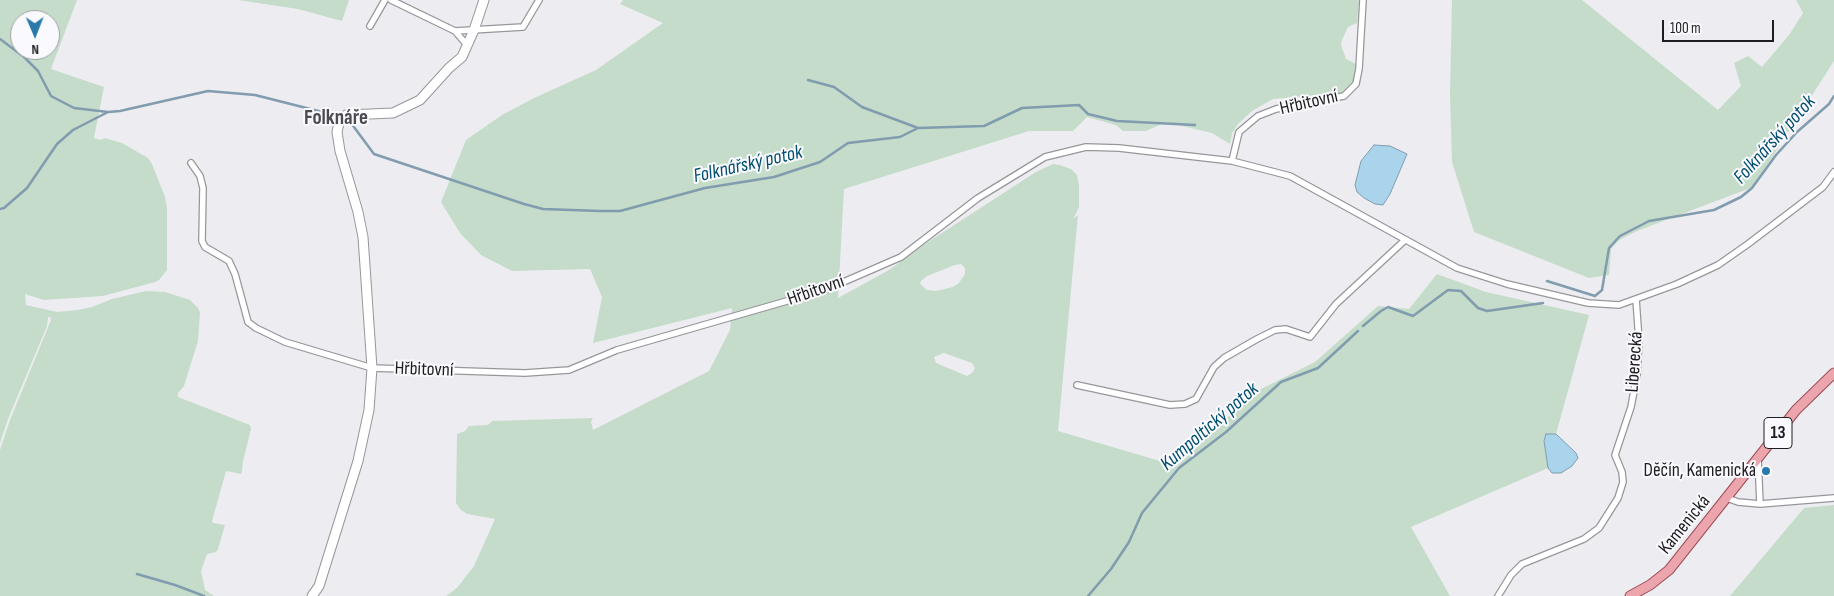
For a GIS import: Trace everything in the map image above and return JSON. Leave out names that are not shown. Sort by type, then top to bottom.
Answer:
[{"type":"main road","name":"Kamenická","points":[[1630,596],[1650,585],[1668,570],[1728,498],[1796,410],[1834,373]]},
{"type":"street","points":[[370,26],[386,0]]},
{"type":"street","points":[[391,0],[455,31],[467,45]]},
{"type":"street","points":[[312,596],[319,586],[358,461],[368,410],[372,368],[362,237],[358,212],[340,151],[337,132],[339,123],[346,115],[393,113],[420,100],[449,68],[462,57],[484,0]]},
{"type":"street","points":[[455,31],[523,27],[540,0]]},
{"type":"street","name":"Hřbitovní","points":[[1232,161],[1239,132],[1258,116],[1276,109],[1344,96],[1356,84],[1359,69],[1362,0]]},
{"type":"street","name":"Hřbitovní","points":[[191,163],[200,176],[202,188],[202,241],[205,247],[229,261],[235,274],[248,322],[285,342],[372,368],[525,373],[570,370],[617,350],[825,290],[901,257],[978,198],[1045,157],[1086,147],[1119,148],[1232,161],[1290,176],[1457,268],[1507,284],[1588,303],[1619,305],[1636,299]]},
{"type":"street","points":[[1636,299],[1677,284],[1718,265],[1823,187],[1834,172]]},
{"type":"street","points":[[1078,385],[1170,405],[1185,404],[1196,399],[1214,367],[1224,358],[1257,339],[1275,330],[1286,329],[1310,337],[1336,304],[1405,240]]},
{"type":"street","name":"Liberecká","points":[[1498,596],[1511,575],[1522,564],[1584,538],[1599,528],[1618,498],[1623,482],[1622,472],[1616,455],[1631,407],[1637,376],[1640,341],[1636,299]]},
{"type":"street","points":[[1758,458],[1760,504]]},
{"type":"street","points":[[1728,498],[1738,502],[1760,504],[1834,498]]},
{"type":"green space","points":[[0,0],[77,0],[60,45],[60,10],[10,10],[10,60],[54,60],[51,69],[104,87],[94,138],[101,140],[105,138],[122,143],[148,158],[152,164],[165,197],[167,208],[167,270],[155,282],[103,296],[44,300],[25,294],[26,305],[57,312],[78,310],[146,291],[165,292],[190,300],[198,308],[200,313],[198,341],[184,386],[178,393],[178,397],[250,425],[251,429],[241,474],[226,471],[212,521],[213,523],[225,525],[218,549],[216,552],[207,554],[201,571],[205,590],[214,596],[0,596],[0,450],[10,420],[51,320],[50,317],[48,317],[47,326],[8,419],[0,443]]},
{"type":"green space","points":[[238,0],[349,0],[342,21],[298,9]]},
{"type":"green space","points":[[623,0],[1359,0],[1357,23],[1348,27],[1341,45],[1346,59],[1356,64],[1353,82],[1347,89],[1341,93],[1273,99],[1252,111],[1238,124],[1232,133],[1230,144],[1212,133],[1166,122],[1146,131],[1123,131],[1116,125],[1087,117],[1073,131],[1029,131],[844,189],[838,298],[889,270],[928,242],[1036,172],[1053,164],[1060,165],[1071,169],[1077,175],[1079,207],[1073,219],[1078,215],[1058,431],[1177,466],[1253,393],[1315,362],[1378,306],[1409,309],[1437,274],[1486,292],[1589,315],[1556,434],[1546,434],[1544,441],[1548,468],[1411,527],[1450,596],[446,596],[457,588],[474,566],[495,519],[467,514],[456,503],[457,434],[465,431],[469,426],[488,425],[492,421],[593,418],[591,422],[593,430],[709,371],[730,330],[732,308],[593,343],[602,297],[590,269],[512,271],[481,255],[460,233],[441,202],[466,140],[502,115],[534,98],[596,70],[663,23],[620,4]],"holes":[[[961,264],[965,268],[965,274],[959,283],[953,287],[936,291],[927,290],[920,284],[927,276]],[[944,353],[972,363],[975,368],[967,376],[936,363],[934,357]]]},
{"type":"green space","points":[[1452,0],[1582,0],[1718,110],[1741,86],[1734,63],[1748,56],[1762,67],[1789,35],[1803,13],[1796,0],[1834,0],[1834,61],[1753,187],[1637,231],[1619,240],[1611,249],[1609,275],[1589,278],[1474,232],[1452,162],[1450,95]]},
{"type":"green space","points":[[1834,505],[1834,596],[1730,596],[1804,508]]},
{"type":"water","points":[[1374,145],[1390,146],[1407,154],[1390,194],[1383,205],[1375,204],[1364,198],[1357,192],[1355,185],[1361,161]]},
{"type":"water","points":[[1546,434],[1556,434],[1576,453],[1578,458],[1572,466],[1561,473],[1552,473],[1548,468],[1544,441]]},
{"type":"waterway","name":"Folknářský potok","points":[[0,39],[24,57],[38,71],[51,96],[74,108],[108,112],[120,111],[208,91],[255,95],[338,116]]},
{"type":"waterway","points":[[808,80],[834,87],[862,107],[918,128]]},
{"type":"waterway","name":"Folknářský potok","points":[[1547,281],[1595,296],[1602,290],[1609,248],[1620,236],[1649,221],[1714,210],[1741,197],[1752,188],[1776,155],[1797,132],[1829,104],[1834,96]]},
{"type":"waterway","name":"Folknářský potok","points":[[348,119],[374,154],[543,209],[600,211],[620,211],[705,188],[774,177],[820,162],[848,143],[900,137],[918,128],[984,126],[1022,108],[1079,105],[1088,114],[1117,121],[1195,125]]},
{"type":"waterway","points":[[0,209],[4,208],[27,188],[57,144],[73,130],[108,112]]},
{"type":"waterway","name":"Kumpoltický potok","points":[[1363,326],[1388,307],[1413,316],[1448,290],[1461,291],[1478,308],[1487,311],[1543,303]]},
{"type":"waterway","name":"Kumpoltický potok","points":[[1088,596],[1111,569],[1129,542],[1142,513],[1179,468],[1226,432],[1281,382],[1318,368],[1358,331]]},
{"type":"waterway","points":[[137,574],[204,596]]},
{"type":"place","name":"Děčín, Kamenická","points":[[1766,471]]},
{"type":"district","name":"Folknáře","points":[[336,119]]}]
